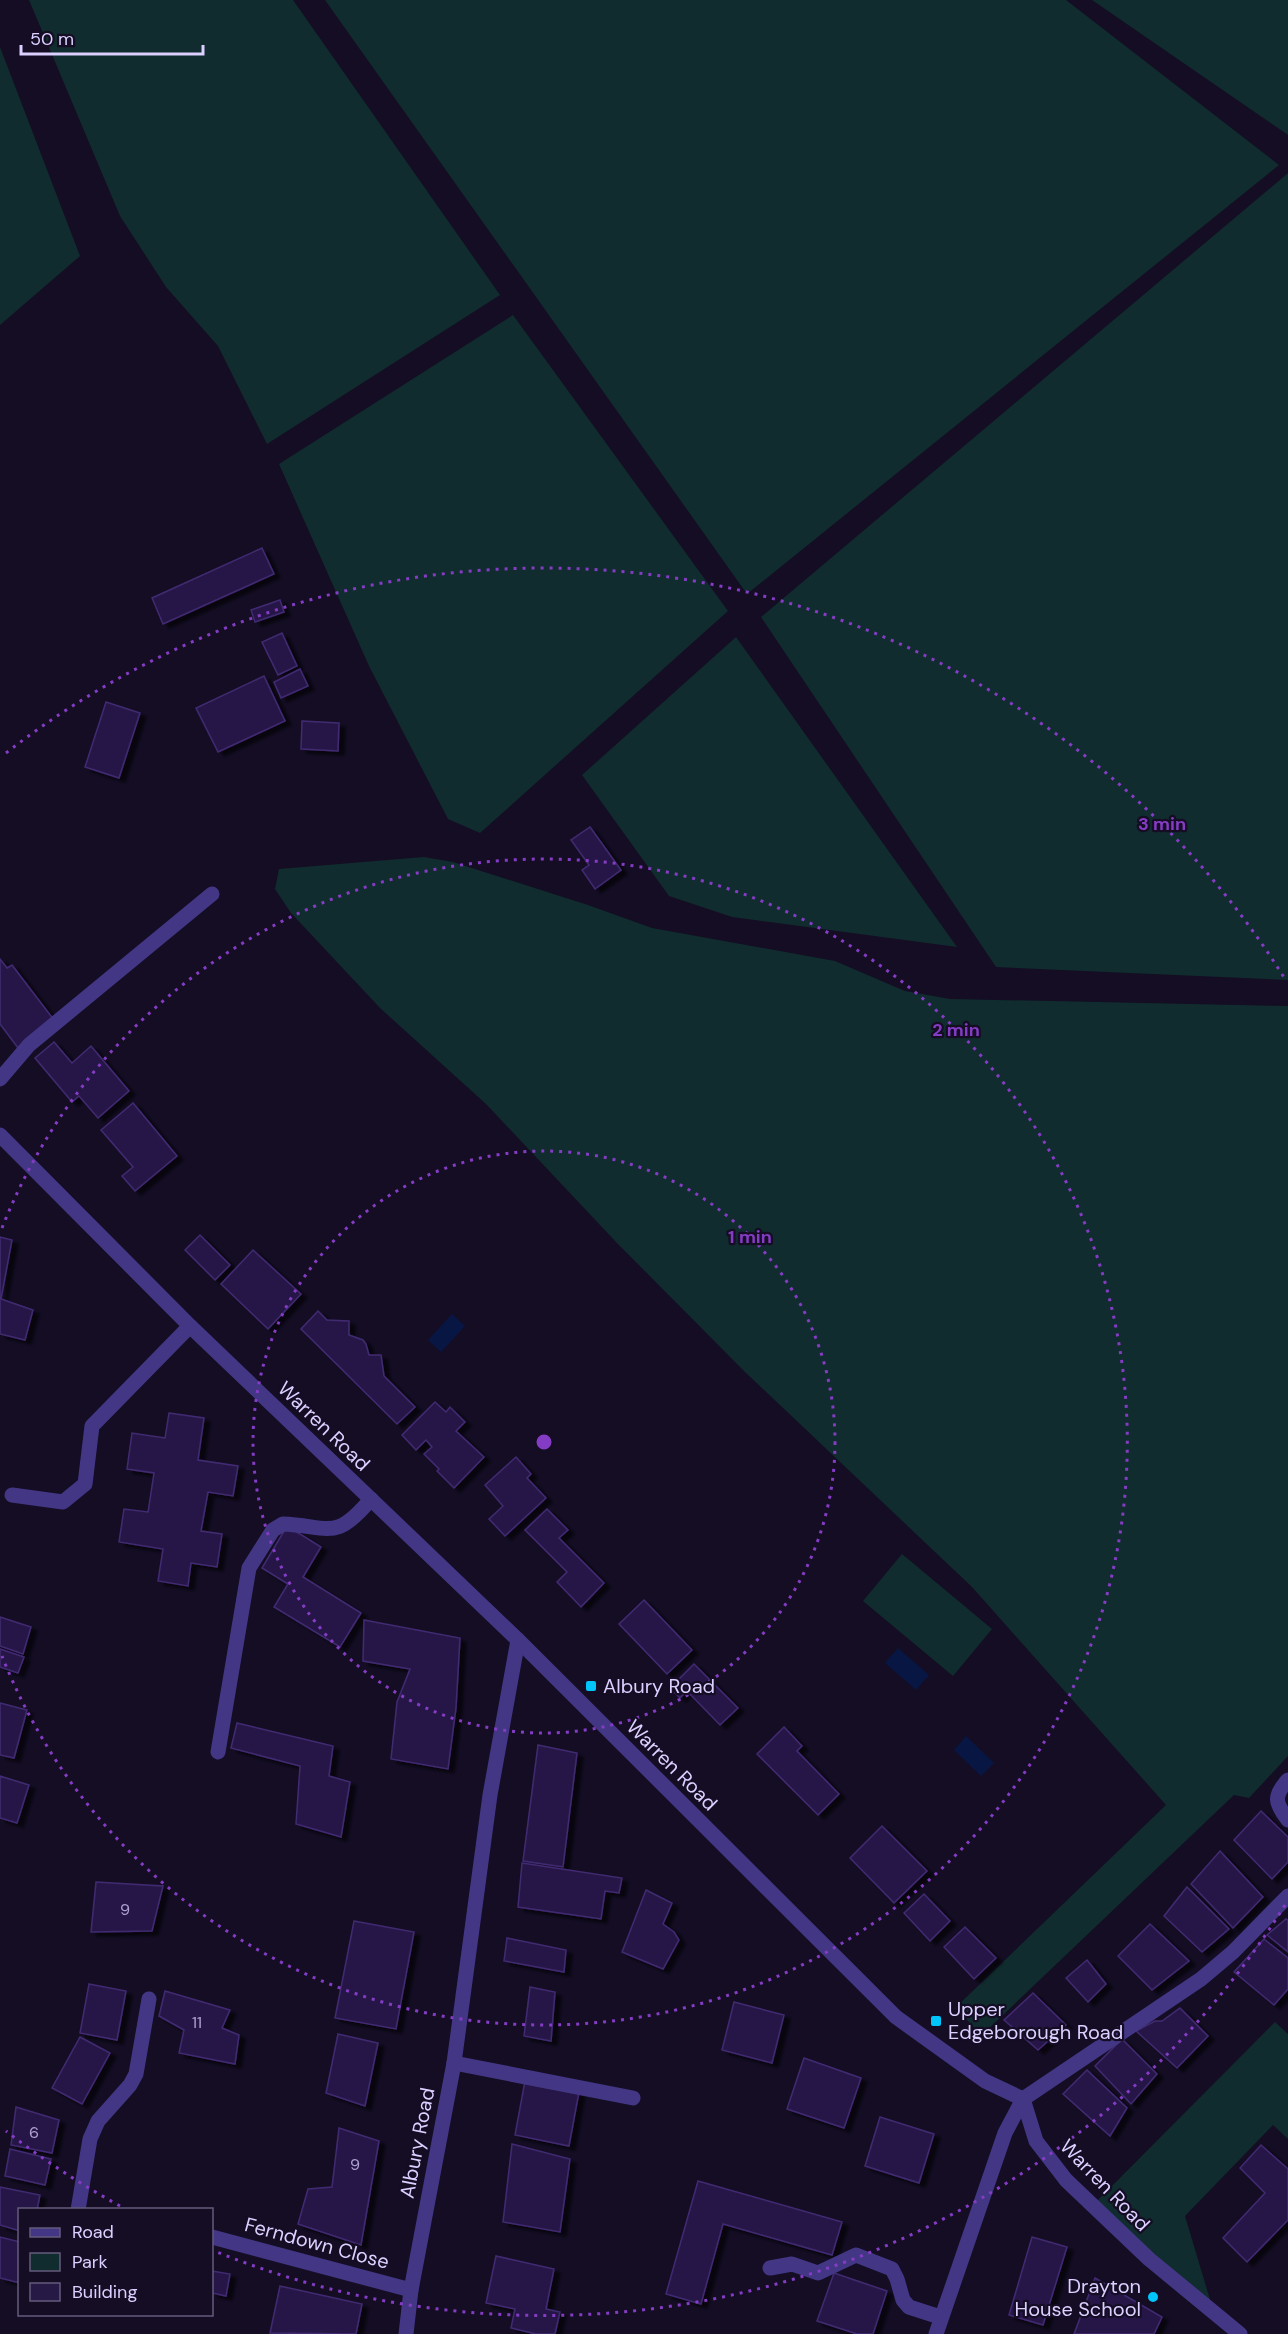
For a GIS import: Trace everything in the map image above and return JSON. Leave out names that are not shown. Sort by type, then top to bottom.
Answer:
[{"type":"street","points":[[0,1079],[29,1045],[212,894]]},
{"type":"street","name":"Warren Road","points":[[0,1135],[190,1326],[518,1640],[896,2017],[985,2081],[1023,2099],[1036,2141],[1066,2180],[1128,2241],[1240,2334]]},
{"type":"street","points":[[12,1495],[63,1502],[86,1484],[92,1426],[190,1326]]},
{"type":"street","points":[[218,1752],[249,1568],[273,1530],[283,1524],[327,1530],[339,1528],[350,1521],[371,1499]]},
{"type":"street","name":"Albury Road","points":[[406,2334],[411,2290],[454,2063],[490,1795],[518,1640]]},
{"type":"street","points":[[1288,1780],[1277,1793],[1277,1802],[1288,1820]]},
{"type":"street","points":[[936,2334],[1005,2133],[1023,2099],[1201,1979],[1233,1952],[1288,1896]]},
{"type":"street","points":[[78,2208],[90,2139],[98,2121],[130,2085],[136,2074],[149,1999]]},
{"type":"street","points":[[454,2063],[633,2098]]},
{"type":"street","name":"Ferndown Close","points":[[213,2237],[411,2290]]},
{"type":"street","points":[[770,2268],[792,2264],[818,2273],[856,2255],[892,2269],[903,2300],[909,2307],[940,2317]]},
{"type":"green space","points":[[29,0],[293,0],[500,295],[267,444],[218,346],[166,287],[120,216]]},
{"type":"green space","points":[[325,0],[1066,0],[1279,165],[747,594]]},
{"type":"green space","points":[[1092,0],[1288,0],[1288,135]]},
{"type":"green space","points":[[0,47],[80,256],[0,325]]},
{"type":"green space","points":[[1288,173],[1288,980],[996,967],[761,617]]},
{"type":"green space","points":[[513,315],[728,611],[480,833],[448,819],[369,666],[279,464]]},
{"type":"green space","points":[[736,637],[957,947],[732,917],[669,896],[582,775]]},
{"type":"green space","points":[[424,857],[453,862],[652,928],[835,961],[905,991],[950,999],[1288,1006],[1288,1756],[1249,1798],[1234,1795],[982,2035],[955,2008],[1166,1805],[972,1587],[745,1372],[616,1242],[486,1104],[380,1008],[291,913],[275,889],[279,869]]},
{"type":"green space","points":[[902,1554],[992,1629],[953,1676],[863,1601]]},
{"type":"green space","points":[[1275,2022],[1288,2034],[1288,2139],[1273,2125],[1185,2216],[1214,2313],[1092,2206]]},
{"type":"water","points":[[452,1314],[465,1326],[441,1352],[428,1340]]},
{"type":"water","points":[[898,1648],[929,1675],[916,1690],[885,1663]]},
{"type":"water","points":[[966,1736],[994,1763],[981,1776],[954,1750]]},
{"type":"building","points":[[262,548],[274,574],[163,624],[152,598]]},
{"type":"building","points":[[280,600],[284,612],[255,622],[251,610]]},
{"type":"building","points":[[282,633],[297,666],[278,675],[262,642]]},
{"type":"building","points":[[300,669],[308,686],[281,698],[274,682]]},
{"type":"building","points":[[264,676],[285,721],[218,752],[196,708]]},
{"type":"building","points":[[106,702],[140,713],[119,778],[85,767]]},
{"type":"building","points":[[302,721],[339,723],[338,751],[301,749]]},
{"type":"building","points":[[590,827],[621,870],[595,889],[582,870],[589,865],[571,840]]},
{"type":"building","points":[[0,959],[7,968],[12,965],[54,1020],[18,1048],[0,1024]]},
{"type":"building","points":[[54,1042],[72,1063],[91,1046],[129,1091],[98,1118],[79,1096],[72,1102],[35,1058]]},
{"type":"building","points":[[133,1103],[177,1156],[135,1191],[122,1176],[133,1167],[101,1130]]},
{"type":"building","points":[[200,1235],[230,1265],[215,1280],[185,1250]]},
{"type":"building","points":[[0,1237],[12,1240],[1,1299],[33,1310],[25,1340],[0,1334]]},
{"type":"building","points":[[253,1250],[301,1294],[268,1329],[221,1284]]},
{"type":"building","points":[[318,1311],[327,1320],[349,1321],[349,1335],[363,1340],[369,1355],[381,1355],[384,1376],[415,1407],[397,1424],[301,1329]]},
{"type":"building","points":[[435,1402],[446,1412],[450,1407],[465,1422],[456,1431],[484,1457],[454,1488],[424,1454],[432,1447],[426,1440],[416,1450],[402,1435]]},
{"type":"building","points":[[169,1413],[204,1418],[198,1460],[238,1466],[233,1496],[208,1492],[201,1531],[222,1534],[217,1567],[191,1563],[188,1586],[158,1581],[163,1549],[119,1542],[124,1509],[148,1512],[154,1473],[127,1469],[132,1433],[165,1438]]},
{"type":"building","points":[[516,1457],[531,1474],[527,1478],[546,1498],[505,1536],[489,1519],[503,1506],[485,1485]]},
{"type":"building","points":[[547,1509],[568,1530],[559,1538],[604,1583],[581,1607],[557,1582],[567,1572],[525,1530]]},
{"type":"building","points":[[287,1526],[321,1547],[303,1577],[361,1613],[340,1647],[274,1607],[288,1584],[262,1568]]},
{"type":"building","points":[[644,1600],[692,1650],[667,1674],[619,1624]]},
{"type":"building","points":[[0,1617],[31,1627],[23,1654],[0,1646]]},
{"type":"building","points":[[364,1620],[460,1638],[456,1708],[448,1769],[391,1759],[397,1702],[410,1669],[363,1661]]},
{"type":"building","points":[[0,1649],[24,1657],[18,1673],[0,1667]]},
{"type":"building","points":[[694,1664],[738,1708],[720,1725],[687,1691],[680,1698],[670,1688]]},
{"type":"building","points":[[0,1703],[27,1710],[14,1758],[0,1755]]},
{"type":"building","points":[[237,1723],[333,1746],[329,1776],[350,1782],[341,1837],[296,1824],[300,1766],[231,1748]]},
{"type":"building","points":[[784,1727],[802,1746],[797,1751],[839,1794],[818,1815],[757,1754]]},
{"type":"building","points":[[538,1745],[577,1753],[563,1867],[523,1861]]},
{"type":"building","points":[[0,1776],[29,1785],[17,1823],[0,1818]]},
{"type":"building","points":[[1261,1811],[1288,1837],[1288,1862],[1272,1879],[1234,1840]]},
{"type":"building","points":[[882,1826],[927,1871],[894,1903],[850,1858]]},
{"type":"building","points":[[1220,1851],[1263,1897],[1233,1928],[1191,1884]]},
{"type":"building","points":[[522,1863],[622,1878],[619,1893],[605,1891],[601,1919],[518,1907]]},
{"type":"building","points":[[96,1882],[163,1886],[152,1931],[91,1932]]},
{"type":"building","points":[[1187,1887],[1229,1929],[1202,1952],[1164,1916]]},
{"type":"building","points":[[646,1890],[672,1903],[663,1924],[674,1932],[679,1940],[663,1969],[622,1952]]},
{"type":"building","points":[[924,1894],[950,1921],[930,1941],[904,1913]]},
{"type":"building","points":[[1286,1919],[1288,1920],[1288,1952],[1267,1935]]},
{"type":"building","points":[[354,1921],[414,1932],[396,2029],[335,2018]]},
{"type":"building","points":[[1150,1924],[1189,1961],[1152,1990],[1118,1956]]},
{"type":"building","points":[[965,1927],[996,1958],[974,1979],[944,1947]]},
{"type":"building","points":[[507,1938],[566,1950],[564,1972],[504,1961]]},
{"type":"building","points":[[1264,1939],[1288,1958],[1288,1989],[1274,2005],[1234,1972]]},
{"type":"building","points":[[1087,1960],[1106,1984],[1088,2002],[1066,1978]]},
{"type":"building","points":[[89,1984],[126,1991],[117,2040],[80,2033]]},
{"type":"building","points":[[530,1987],[555,1992],[551,2041],[524,2036]]},
{"type":"building","points":[[165,1991],[230,2010],[222,2028],[239,2035],[235,2064],[179,2053],[184,2030],[159,2016]]},
{"type":"building","points":[[1033,1993],[1066,2025],[1038,2050],[1004,2020]]},
{"type":"building","points":[[734,2002],[784,2015],[772,2063],[722,2050]]},
{"type":"building","points":[[1180,2008],[1208,2036],[1177,2068],[1136,2031],[1155,2021],[1162,2021]]},
{"type":"building","points":[[338,2034],[378,2043],[365,2106],[326,2093]]},
{"type":"building","points":[[80,2037],[110,2053],[82,2104],[52,2088]]},
{"type":"building","points":[[1122,2039],[1157,2074],[1131,2104],[1095,2066]]},
{"type":"building","points":[[804,2058],[861,2078],[844,2128],[787,2109]]},
{"type":"building","points":[[1087,2070],[1127,2108],[1110,2136],[1063,2094]]},
{"type":"building","points":[[525,2081],[579,2092],[569,2146],[515,2135]]},
{"type":"building","points":[[16,2107],[59,2120],[52,2153],[11,2145]]},
{"type":"building","points":[[880,2117],[934,2134],[919,2183],[865,2166]]},
{"type":"building","points":[[339,2128],[379,2141],[361,2245],[298,2224],[308,2189],[332,2187]]},
{"type":"building","points":[[512,2144],[570,2159],[560,2232],[503,2222]]},
{"type":"building","points":[[1261,2145],[1288,2169],[1288,2220],[1247,2262],[1223,2238],[1265,2193],[1240,2168]]},
{"type":"building","points":[[10,2149],[51,2159],[45,2185],[5,2176]]},
{"type":"building","points":[[698,2181],[842,2222],[832,2255],[723,2224],[701,2304],[666,2294]]},
{"type":"building","points":[[0,2187],[40,2195],[37,2208],[18,2208],[18,2230],[0,2225]]},
{"type":"building","points":[[0,2237],[18,2242],[18,2282],[0,2278]]},
{"type":"building","points":[[1032,2237],[1067,2247],[1043,2325],[1009,2315]]},
{"type":"building","points":[[496,2256],[554,2269],[546,2309],[560,2312],[555,2334],[536,2334],[511,2328],[515,2309],[486,2303]]},
{"type":"building","points":[[213,2271],[230,2274],[226,2296],[213,2293]]},
{"type":"building","points":[[834,2273],[887,2291],[873,2334],[857,2334],[817,2321]]},
{"type":"building","points":[[1095,2278],[1162,2317],[1154,2334],[1074,2334]]},
{"type":"building","points":[[280,2286],[362,2304],[356,2334],[270,2333]]},
{"type":"place","name":"Albury Road","points":[[591,1686]]},
{"type":"place","name":"Upper Edgeborough Road","points":[[936,2021]]},
{"type":"place","name":"Drayton House School","points":[[1153,2297]]}]
